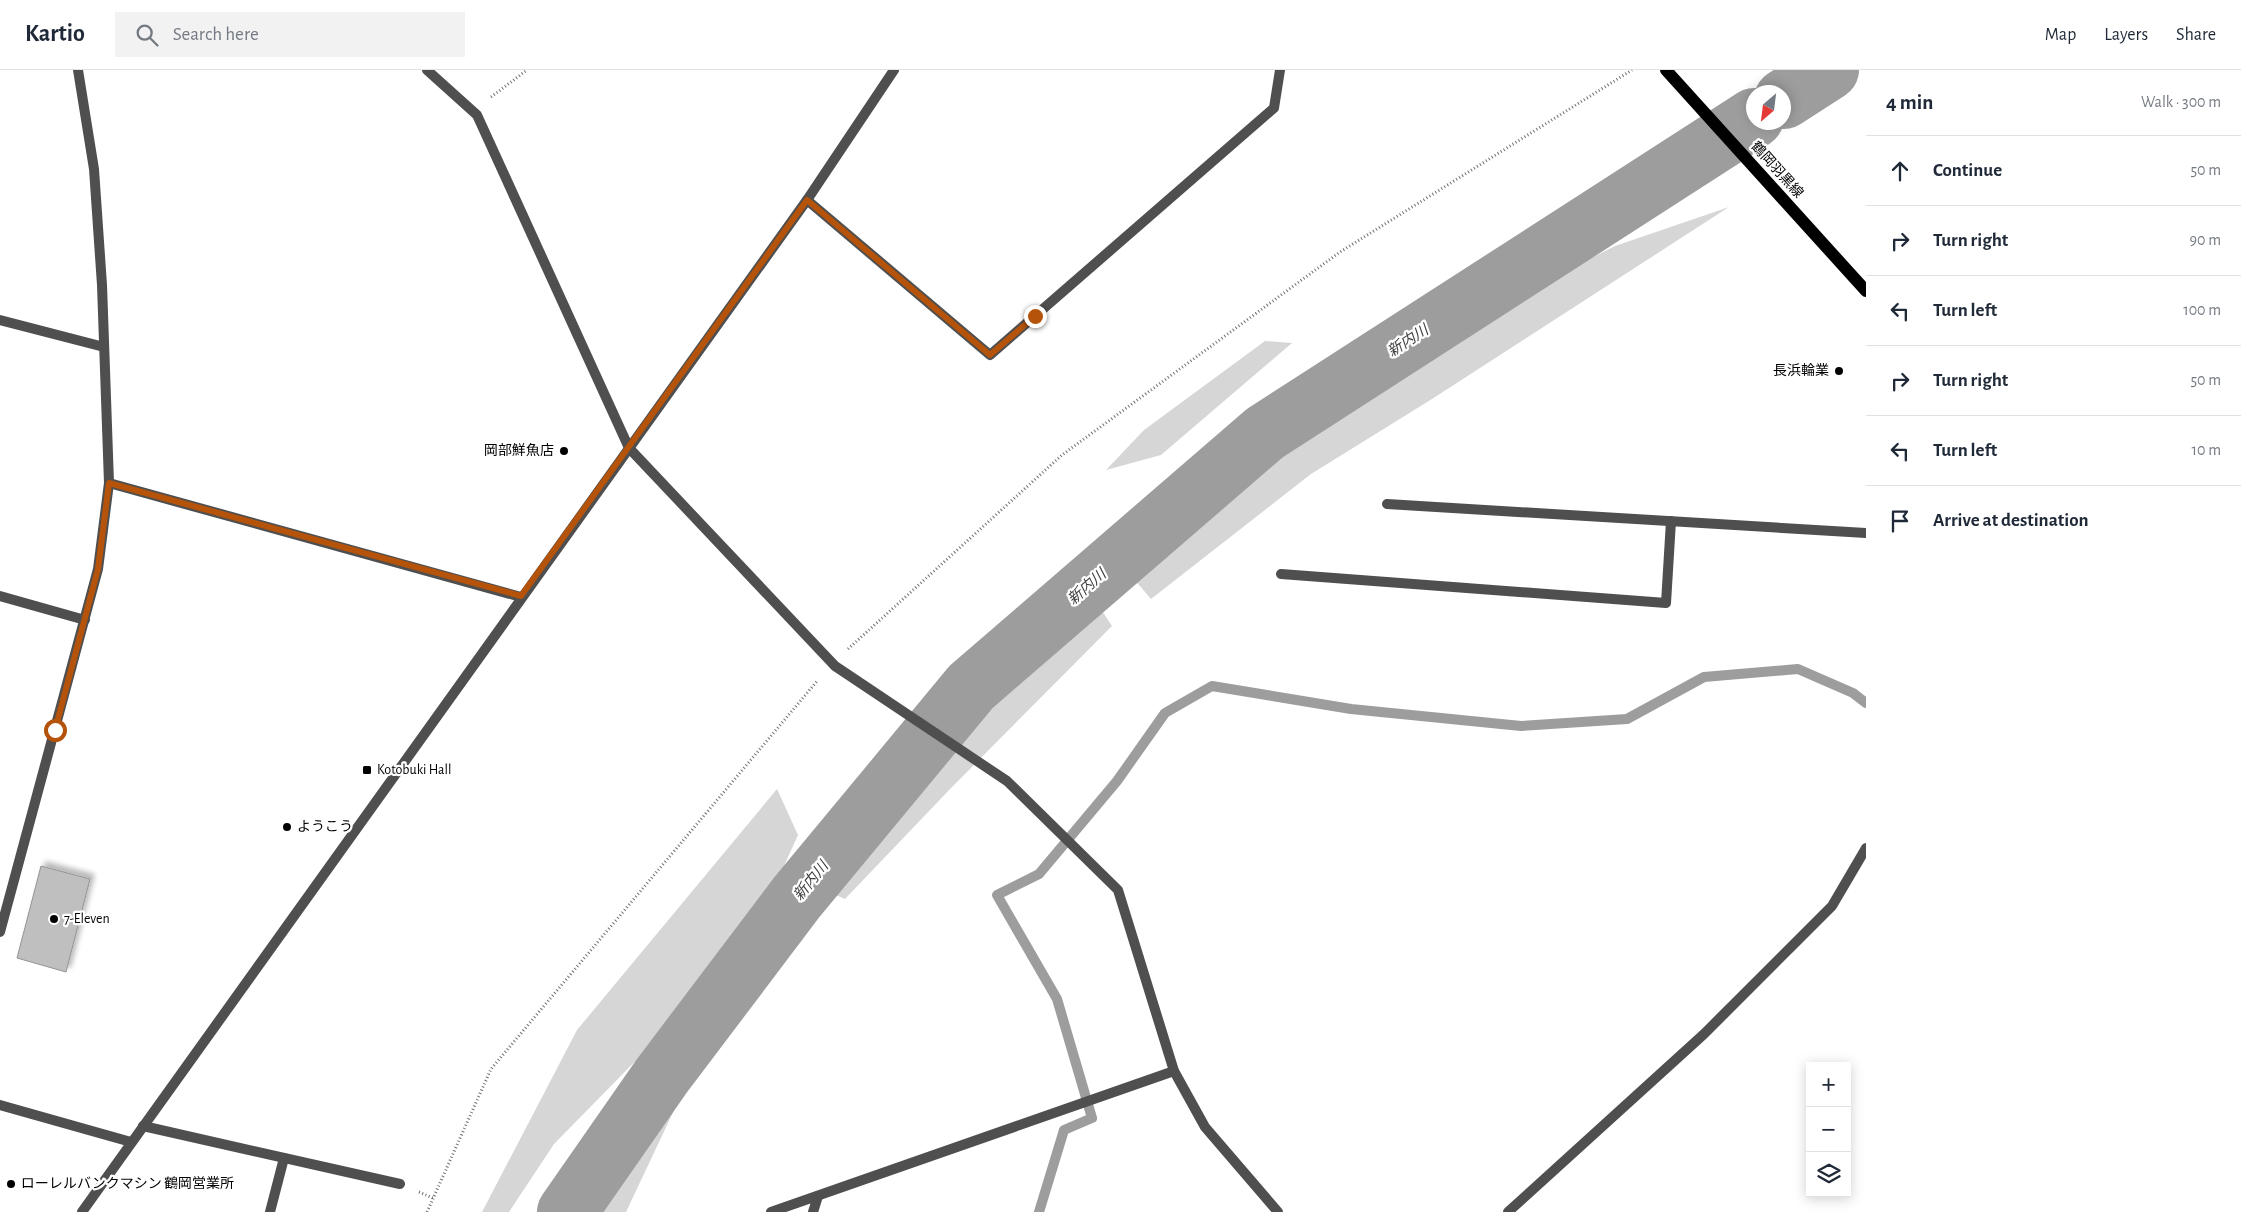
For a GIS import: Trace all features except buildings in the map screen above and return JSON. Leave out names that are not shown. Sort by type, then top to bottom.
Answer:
[{"type":"main road","name":"鶴岡羽黒線","points":[[1666,70],[1866,291]]},
{"type":"street","points":[[0,932],[98,569],[109,483],[94,169],[78,70]]},
{"type":"street","points":[[427,70],[477,115],[629,448],[833,665],[1007,781],[1118,890],[1174,1071],[1205,1127],[1278,1212]]},
{"type":"street","points":[[82,1212],[521,596],[807,200],[894,70]]},
{"type":"street","points":[[807,200],[990,355],[1274,108],[1280,70]]},
{"type":"street","points":[[0,320],[104,347]]},
{"type":"street","points":[[109,483],[521,596]]},
{"type":"street","points":[[1387,504],[1866,533]]},
{"type":"street","points":[[1281,574],[1666,603],[1671,521]]},
{"type":"street","points":[[0,596],[85,620]]},
{"type":"street","points":[[1508,1212],[1704,1034],[1826,913],[1866,848]]},
{"type":"street","points":[[771,1212],[1174,1071]]},
{"type":"street","points":[[0,1105],[131,1142]]},
{"type":"street","points":[[142,1126],[400,1184]]},
{"type":"street","points":[[270,1212],[284,1158]]},
{"type":"street","points":[[813,1212],[818,1196]]},
{"type":"path","points":[[472,110],[527,70]]},
{"type":"path","points":[[427,1212],[491,1069],[833,665],[1070,449],[1340,252],[1632,70]]},
{"type":"shaded area","points":[[1729,207],[1432,399],[1311,474],[1151,599],[1128,572],[1285,435],[1421,349],[1516,296],[1615,246]]},
{"type":"shaded area","points":[[1265,341],[1292,343],[1161,455],[1106,470],[1144,430]]},
{"type":"shaded area","points":[[1093,597],[1112,626],[952,787],[845,899],[824,890],[867,833],[1002,671]]},
{"type":"shaded area","points":[[777,789],[798,835],[768,901],[659,1037],[554,1144],[509,1212],[482,1212],[577,1030]]},
{"type":"shaded area","points":[[685,1087],[626,1212],[580,1212],[589,1198]]},
{"type":"waterway","name":"新内川","points":[[1791,94],[1829,70]]},
{"type":"waterway","name":"新内川","points":[[567,1212],[661,1077],[797,897],[971,687],[1265,433],[1746,123]]},
{"type":"waterway","points":[[1039,1212],[1064,1130],[1092,1118],[1057,999],[997,895],[1039,874],[1117,781],[1165,713],[1212,686],[1351,709],[1521,726],[1627,719],[1704,677],[1798,669],[1853,693],[1866,703]]},
{"type":"place","name":"長浜輪業","points":[[1839,371]]},
{"type":"place","name":"岡部鮮魚店","points":[[564,451]]},
{"type":"place","name":"Kotobuki Hall","points":[[367,770]]},
{"type":"place","name":"ようこう","points":[[287,827]]},
{"type":"place","name":"7-Eleven","points":[[54,919]]},
{"type":"place","name":"ローレルバンクマシン 鶴岡営業所","points":[[11,1184]]},
{"type":"route","points":[[55,730],[98,569],[109,483],[521,596],[807,200],[990,355],[1035,316]]}]
